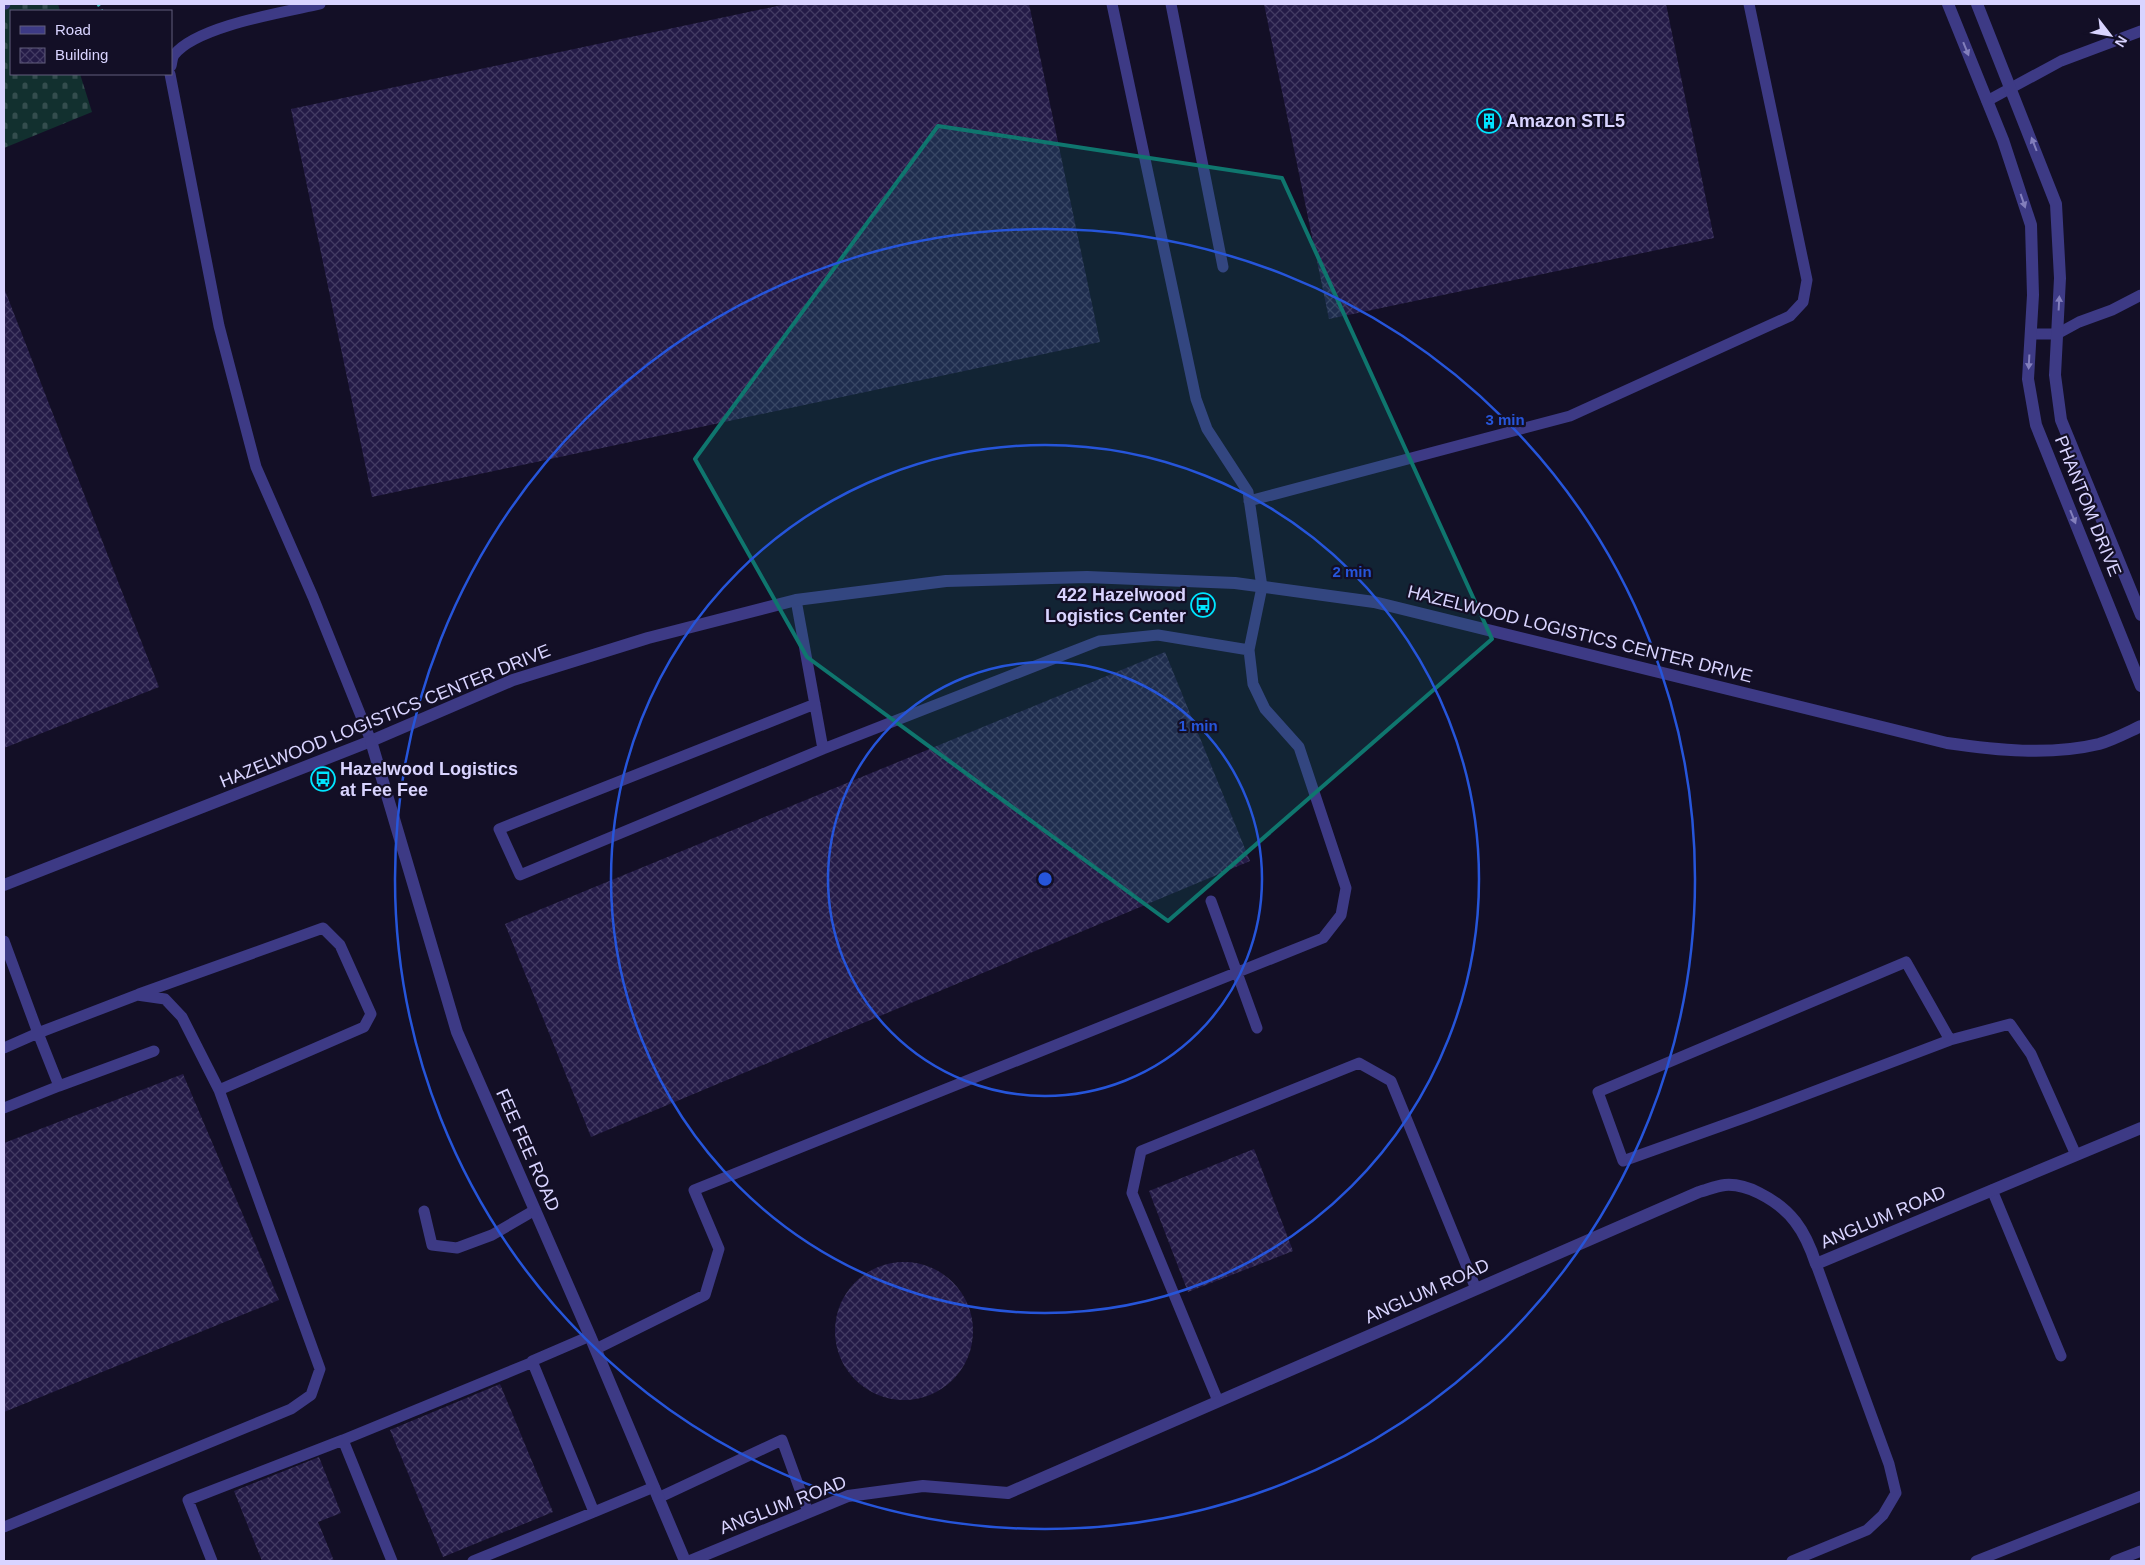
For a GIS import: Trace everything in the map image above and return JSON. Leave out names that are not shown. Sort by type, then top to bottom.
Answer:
[{"type":"street","name":"PHANTOM DRIVE","points":[[1948,4],[2003,140],[2031,225],[2032,295],[2028,379],[2036,425],[2141,686]]},
{"type":"street","name":"PHANTOM DRIVE","points":[[1977,4],[2056,204],[2060,278],[2055,375],[2061,420],[2141,615]]},
{"type":"street","name":"HAZELWOOD LOGISTICS CENTER DRIVE","points":[[4,886],[371,741],[513,680],[648,638],[796,600],[946,581],[1077,577],[1235,583],[1374,602],[1947,743],[2009,751],[2055,749],[2099,744],[2141,726]]},
{"type":"street","name":"FEE FEE ROAD","points":[[371,741],[457,1032],[596,1349],[685,1561]]},
{"type":"street","name":"ANGLUM ROAD","points":[[690,1561],[848,1496],[923,1486],[1008,1492],[1699,1192],[1726,1185],[1748,1188],[1774,1201],[1793,1216],[1810,1246],[1816,1264],[2141,1128]]},
{"type":"lane","points":[[172,61],[173,56],[183,46],[218,28],[320,4]]},
{"type":"lane","points":[[596,1349],[705,1295],[719,1249],[694,1190],[1323,938],[1341,915],[1346,888],[1299,747],[1265,709],[1253,684],[1249,650],[1262,587],[1248,492],[1207,429],[1196,399],[1112,4]]},
{"type":"lane","points":[[1171,4],[1223,267]]},
{"type":"lane","points":[[1249,502],[1570,416],[1790,316],[1803,302],[1807,280],[1749,4]]},
{"type":"lane","points":[[1987,101],[2061,62],[2141,31]]},
{"type":"lane","points":[[170,75],[219,326],[256,467],[313,597],[371,741]]},
{"type":"lane","points":[[2031,334],[2057,334],[2079,322],[2112,310],[2141,295]]},
{"type":"lane","points":[[796,600],[822,749]]},
{"type":"lane","points":[[815,704],[499,829],[520,875],[822,749],[1099,641],[1158,635],[1249,650]]},
{"type":"lane","points":[[1211,901],[1258,1028]]},
{"type":"lane","points":[[4,1048],[137,995],[323,928],[340,945],[371,1014],[364,1028],[219,1090]]},
{"type":"lane","points":[[4,941],[59,1086]]},
{"type":"lane","points":[[1950,1040],[1906,962],[1598,1092],[1623,1161],[1749,1116],[1950,1040],[2010,1024],[2031,1054],[2076,1155]]},
{"type":"lane","points":[[4,1527],[291,1409],[311,1395],[320,1369],[219,1090],[182,1016],[165,1000],[137,995]]},
{"type":"lane","points":[[4,1108],[154,1050]]},
{"type":"lane","points":[[1218,1401],[1132,1193],[1141,1151],[1360,1062],[1391,1081],[1476,1289]]},
{"type":"lane","points":[[1992,1190],[2061,1356]]},
{"type":"lane","points":[[424,1211],[432,1245],[456,1248],[492,1235],[535,1210]]},
{"type":"lane","points":[[1792,1561],[1867,1530],[1883,1515],[1896,1493],[1889,1464],[1816,1264]]},
{"type":"lane","points":[[212,1561],[188,1500],[343,1440],[533,1362],[590,1336]]},
{"type":"lane","points":[[533,1362],[594,1512]]},
{"type":"lane","points":[[343,1440],[392,1561]]},
{"type":"lane","points":[[475,1561],[594,1512],[656,1493],[782,1440],[808,1512]]},
{"type":"lane","points":[[1976,1561],[2141,1496]]},
{"type":"lane","points":[[2115,1561],[2141,1551]]},
{"type":"highlighted area","points":[[938,126],[1282,178],[1492,639],[1168,921],[807,657],[695,459]]},
{"type":"green space","points":[[4,4],[58,4],[60,10],[10,10],[10,75],[80,75],[92,112],[4,148]]},
{"type":"building","points":[[787,4],[1029,4],[1100,342],[372,497],[291,109]]},
{"type":"building","name":"Amazon STL5","points":[[1264,4],[1666,4],[1714,238],[1329,319]]},
{"type":"building","points":[[4,288],[159,687],[4,748]]},
{"type":"building","points":[[1165,652],[1250,861],[591,1137],[505,924]]},
{"type":"building","points":[[183,1074],[279,1300],[4,1412],[4,1143]]},
{"type":"building","points":[[1254,1149],[1293,1251],[1188,1292],[1149,1191]]},
{"type":"building","points":[[904,1262],[930,1267],[953,1282],[968,1305],[973,1331],[968,1357],[953,1380],[930,1395],[904,1400],[878,1395],[855,1380],[840,1357],[835,1331],[840,1305],[855,1282],[878,1267]]},
{"type":"building","points":[[500,1384],[553,1512],[443,1557],[390,1430]]},
{"type":"building","points":[[319,1457],[341,1513],[318,1522],[334,1561],[262,1561],[234,1491]]},
{"type":"place","name":"Amazon STL5","points":[[1489,121]]},
{"type":"place","name":"422 Hazelwood Logistics Center","points":[[1203,605]]},
{"type":"place","name":"Hazelwood Logistics at Fee Fee","points":[[323,779]]}]
